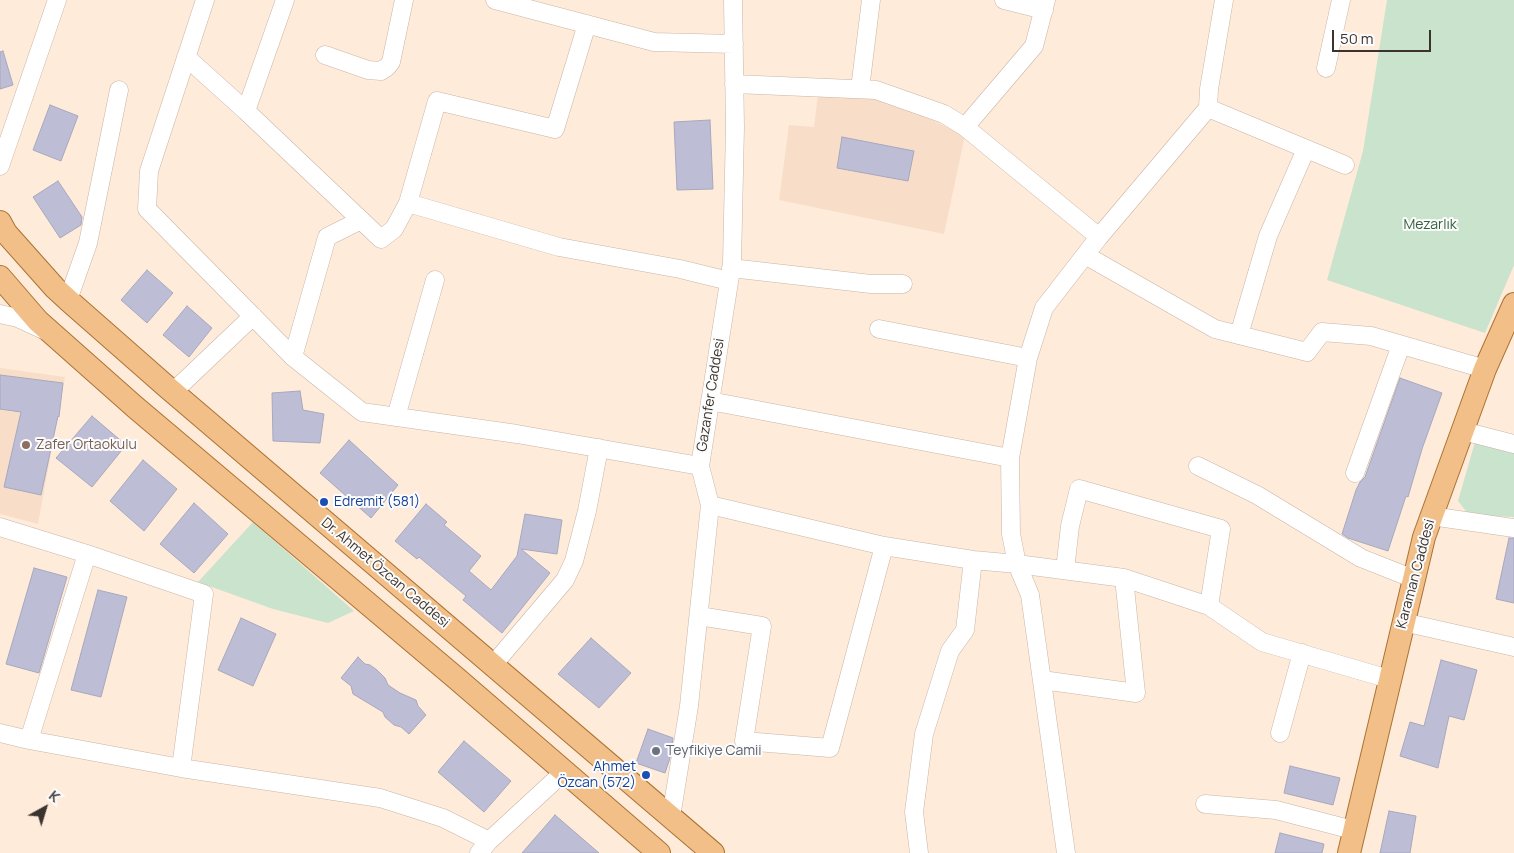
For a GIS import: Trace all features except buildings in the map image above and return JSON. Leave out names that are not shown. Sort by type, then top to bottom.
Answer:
[{"type":"main road","name":"Dr. Ahmet Özcan Caddesi","points":[[0,222],[12,240],[68,300],[713,853]]},
{"type":"main road","points":[[0,277],[38,321],[53,335],[449,671],[659,853]]},
{"type":"main road","name":"Karaman Caddesi","points":[[1349,853],[1424,536],[1485,369],[1514,304]]},
{"type":"street","points":[[0,166],[58,0]]},
{"type":"street","points":[[205,0],[149,171],[147,209],[293,357],[362,412],[599,448],[700,466]]},
{"type":"street","points":[[246,111],[285,0]]},
{"type":"street","points":[[324,55],[368,70],[381,71],[387,67],[391,62],[404,0]]},
{"type":"street","points":[[495,0],[654,42],[734,44]]},
{"type":"street","name":"Gazanfer Caddesi","points":[[671,817],[690,706],[710,505],[700,466],[730,275],[735,126],[733,0]]},
{"type":"street","points":[[860,89],[871,0]]},
{"type":"street","points":[[965,127],[1034,46],[1045,5],[1004,0]]},
{"type":"street","points":[[1066,853],[1030,595],[1017,564],[1011,534],[1010,458],[1028,358],[1044,308],[1099,237],[1208,108],[1209,89],[1224,0]]},
{"type":"street","points":[[1326,68],[1341,0]]},
{"type":"street","points":[[186,57],[381,239],[394,229],[408,204],[437,101],[555,128],[587,24]]},
{"type":"street","points":[[734,84],[876,90],[944,114],[965,127],[1099,237]]},
{"type":"street","points":[[68,300],[88,243],[119,90]]},
{"type":"street","points":[[1208,108],[1345,165]]},
{"type":"street","points":[[1239,335],[1268,236],[1306,149]]},
{"type":"street","points":[[408,204],[559,247],[680,268],[730,275],[871,284],[903,284]]},
{"type":"street","points":[[293,357],[327,237],[361,220]]},
{"type":"street","points":[[1086,255],[1215,329],[1307,352],[1322,332],[1370,336],[1485,369]]},
{"type":"street","points":[[396,417],[435,280]]},
{"type":"street","points":[[0,314],[18,318],[53,335]]},
{"type":"street","points":[[174,392],[253,316]]},
{"type":"street","points":[[879,329],[1028,358]]},
{"type":"street","points":[[1355,473],[1400,345]]},
{"type":"street","points":[[710,401],[1010,458]]},
{"type":"street","points":[[1463,431],[1514,444]]},
{"type":"street","points":[[493,665],[565,580],[574,562],[587,512],[599,448]]},
{"type":"street","points":[[1198,466],[1257,495],[1361,558],[1414,579]]},
{"type":"street","points":[[1064,570],[1070,526],[1079,490],[1222,529],[1209,606]]},
{"type":"street","points":[[710,505],[884,546],[973,560],[1124,578],[1209,606],[1262,642],[1390,679]]},
{"type":"street","points":[[1431,516],[1514,528]]},
{"type":"street","points":[[0,526],[204,594],[181,768]]},
{"type":"street","points":[[699,616],[762,626],[744,741],[830,748],[884,546]]},
{"type":"street","points":[[29,740],[87,554]]},
{"type":"street","points":[[919,853],[914,812],[924,734],[950,651],[965,630],[973,560]]},
{"type":"street","points":[[1042,680],[1136,693],[1124,578]]},
{"type":"street","points":[[1403,622],[1514,647]]},
{"type":"street","points":[[1280,733],[1302,653]]},
{"type":"street","points":[[0,733],[181,768],[380,798],[443,818],[484,847],[565,772]]},
{"type":"street","points":[[1205,804],[1276,810],[1353,830]]},
{"type":"shaded area","points":[[818,94],[868,98],[898,105],[965,135],[944,234],[779,200],[789,125],[814,127]]},
{"type":"shaded area","name":"Zafer Ortaokulu","points":[[0,368],[65,377],[38,524],[0,514]]},
{"type":"green space","name":"Mezarlık","points":[[1387,0],[1514,0],[1514,265],[1485,333],[1327,280],[1363,151]]},
{"type":"green space","points":[[1475,442],[1514,452],[1514,517],[1469,515],[1458,501]]},
{"type":"green space","points":[[253,522],[354,611],[328,623],[273,609],[198,582]]},
{"type":"place","name":"Zafer Ortaokulu","points":[[26,445]]},
{"type":"place","name":"Edremit (581)","points":[[324,502]]},
{"type":"place","name":"Teyfikiye Camii","points":[[656,751]]},
{"type":"place","name":"Ahmet Özcan (572)","points":[[646,775]]}]
